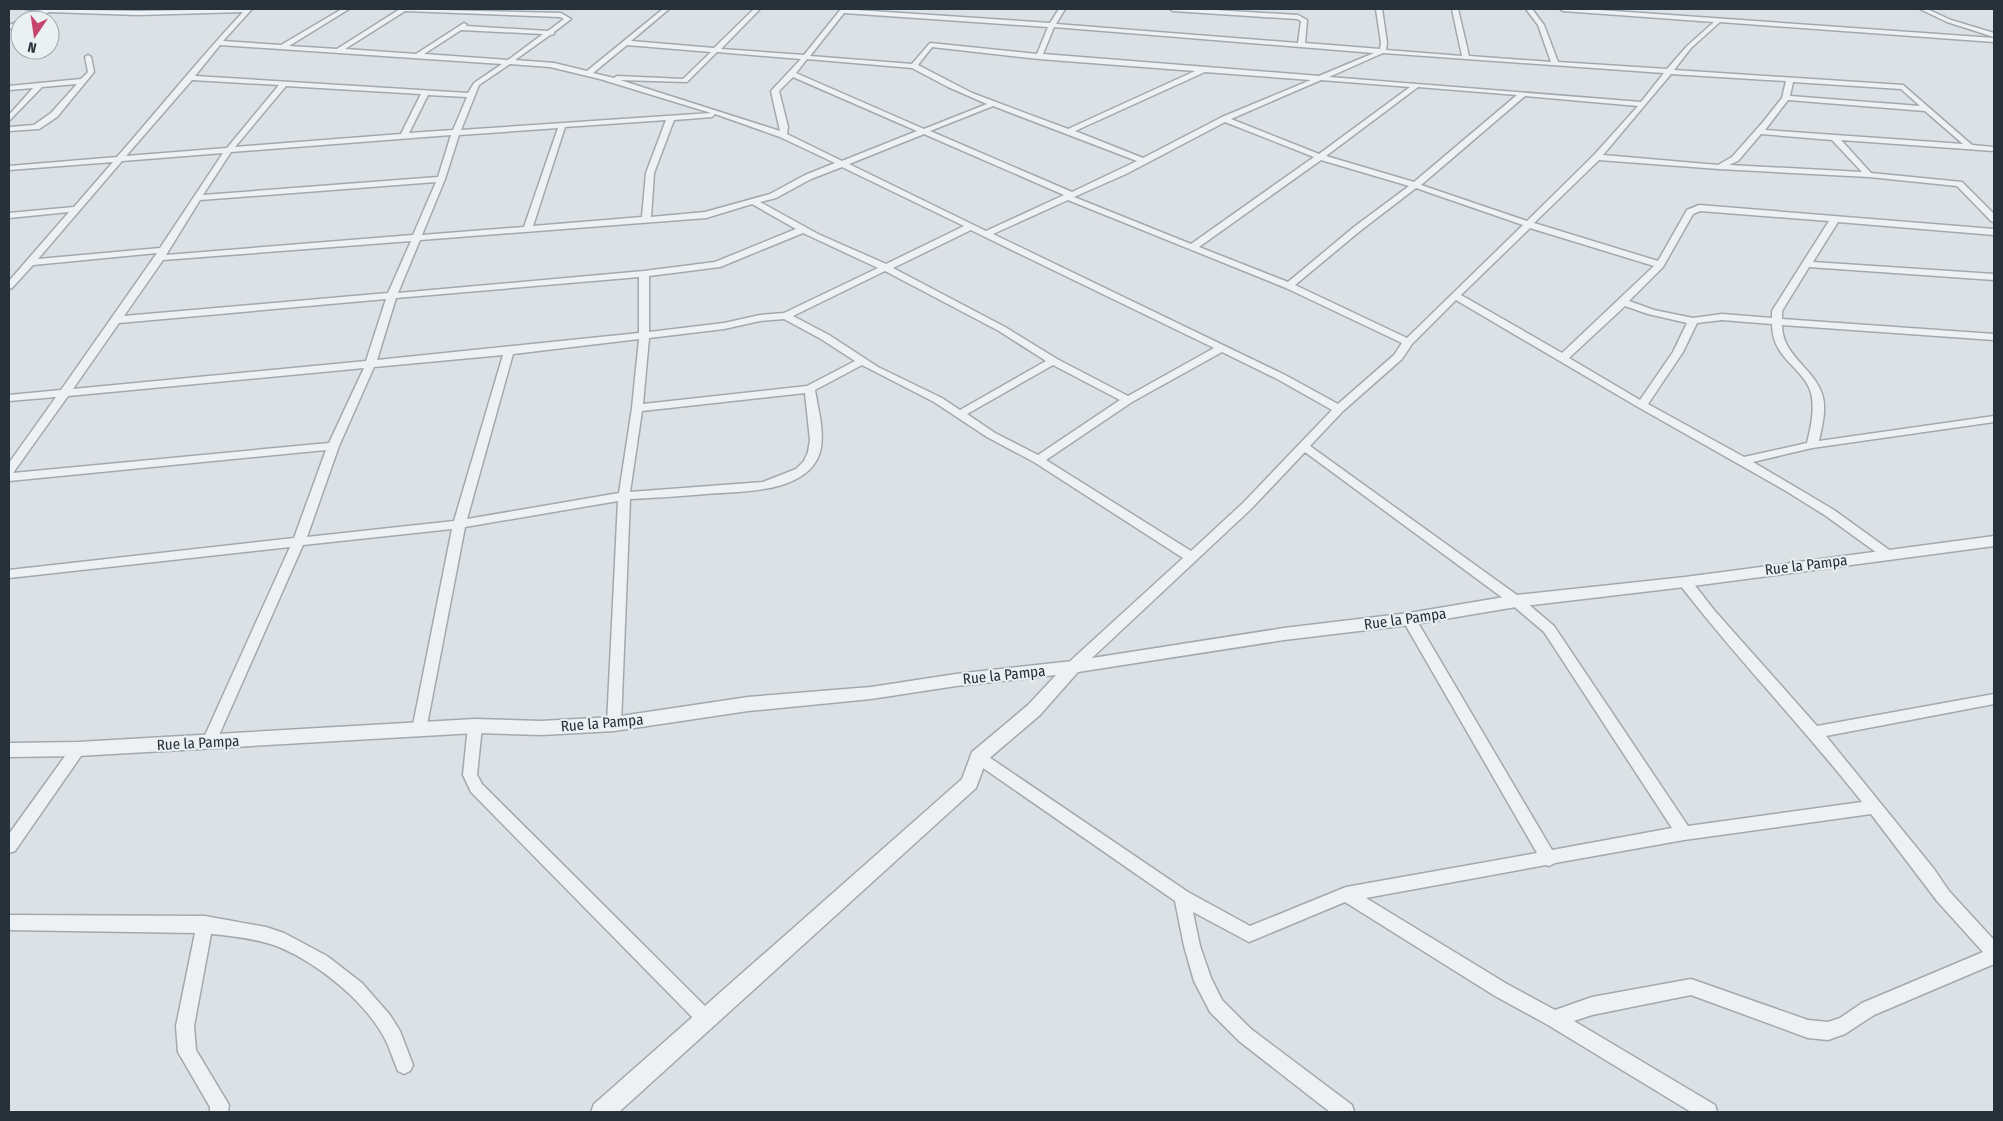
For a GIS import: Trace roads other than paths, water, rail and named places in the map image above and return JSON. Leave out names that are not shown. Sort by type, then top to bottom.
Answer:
[{"type":"street","points":[[28,9],[50,10]]},
{"type":"street","points":[[60,10],[138,13],[248,9]]},
{"type":"street","points":[[9,286],[248,9]]},
{"type":"street","points":[[282,47],[346,9]]},
{"type":"street","points":[[208,742],[299,540],[333,446],[371,363],[392,296],[441,179],[456,132],[476,84],[552,33],[566,21],[566,17],[513,11],[486,13],[404,9],[339,50]]},
{"type":"street","points":[[589,73],[626,43],[644,25],[666,9]]},
{"type":"street","points":[[602,77],[685,81],[758,9]]},
{"type":"street","points":[[1039,57],[1051,27],[1062,9]]},
{"type":"street","points":[[1173,9],[1298,17],[1304,20],[1301,46]]},
{"type":"street","points":[[986,234],[1123,172],[1225,119],[1381,52],[1384,48],[1384,43],[1379,9]]},
{"type":"street","points":[[1455,9],[1466,58]]},
{"type":"street","points":[[1529,9],[1541,24],[1556,64]]},
{"type":"street","points":[[1563,9],[1994,40]]},
{"type":"street","points":[[1922,9],[1949,21],[1994,35]]},
{"type":"street","points":[[784,135],[784,127],[775,91],[792,74],[843,10],[1381,52],[1903,87],[1970,146]]},
{"type":"street","points":[[419,55],[459,28],[486,13]]},
{"type":"street","points":[[602,1112],[970,783],[978,757],[1034,710],[1073,667],[1247,506],[1339,409],[1398,357],[1408,342],[1597,157],[1671,71],[1689,47],[1718,21]]},
{"type":"street","points":[[459,28],[552,33]]},
{"type":"street","points":[[219,43],[597,67]]},
{"type":"street","points":[[626,43],[914,66],[933,78],[993,104],[1069,131],[1143,161]]},
{"type":"street","points":[[914,66],[930,45],[1039,57],[1206,68],[1643,104]]},
{"type":"street","points":[[9,129],[36,127],[54,115],[91,72],[88,57]]},
{"type":"street","points":[[547,64],[589,73],[784,135],[1220,349],[1283,378],[1339,409]]},
{"type":"street","points":[[1069,131],[1206,68]]},
{"type":"street","points":[[792,74],[923,130],[1069,196],[1192,248],[1290,286],[1408,342]]},
{"type":"street","points":[[190,78],[471,95]]},
{"type":"street","points":[[1719,167],[1735,159],[1786,98],[1790,79]]},
{"type":"street","points":[[9,88],[84,81]]},
{"type":"street","points":[[9,471],[162,254],[229,150],[284,84]]},
{"type":"street","points":[[1192,248],[1417,85]]},
{"type":"street","points":[[9,119],[39,86]]},
{"type":"street","points":[[404,136],[425,93]]},
{"type":"street","points":[[1290,286],[1357,229],[1431,173],[1524,93]]},
{"type":"street","points":[[1786,98],[1928,109]]},
{"type":"street","points":[[31,262],[415,239],[706,215],[773,196],[808,177],[923,130],[993,104]]},
{"type":"street","points":[[9,168],[456,132],[725,115]]},
{"type":"street","points":[[646,220],[650,173],[670,117]]},
{"type":"street","points":[[1225,119],[1320,157],[1414,185],[1528,225],[1660,265]]},
{"type":"street","points":[[528,229],[562,126]]},
{"type":"street","points":[[1758,132],[1994,149]]},
{"type":"street","points":[[1834,137],[1869,175]]},
{"type":"street","points":[[1597,157],[1719,167],[1869,175],[1959,184],[1994,219]]},
{"type":"street","points":[[197,198],[441,179]]},
{"type":"street","points":[[754,202],[815,236],[884,267],[1002,329],[1053,361],[1128,400]]},
{"type":"street","points":[[1563,358],[1660,265],[1690,212],[1698,208],[1994,232]]},
{"type":"street","points":[[9,215],[75,209]]},
{"type":"street","points":[[1812,445],[1818,420],[1817,395],[1808,378],[1781,347],[1777,330],[1777,311],[1835,219]]},
{"type":"street","points":[[9,398],[508,351],[724,326],[760,318],[786,316],[970,227]]},
{"type":"street","points":[[115,320],[644,274],[717,265],[804,229]]},
{"type":"street","points":[[1805,264],[1994,278]]},
{"type":"street","points":[[614,724],[624,496],[637,408],[644,336],[644,274]]},
{"type":"street","points":[[1456,296],[1642,406],[1744,461],[1830,513],[1888,555]]},
{"type":"street","points":[[1623,302],[1651,312],[1693,321],[1722,317],[1994,337]]},
{"type":"street","points":[[786,316],[825,337],[862,361],[938,400],[991,435],[1038,460],[1191,557]]},
{"type":"street","points":[[1642,406],[1678,352],[1693,321]]},
{"type":"street","points":[[1038,460],[1128,400],[1220,349]]},
{"type":"street","points":[[419,730],[459,524],[508,351]]},
{"type":"street","points":[[637,408],[810,389],[862,361]]},
{"type":"street","points":[[960,414],[1053,361]]},
{"type":"street","points":[[9,574],[299,540],[459,524],[624,496],[764,486],[786,480],[808,467],[816,451],[810,389]]},
{"type":"street","points":[[1744,461],[1812,445],[1994,419]]},
{"type":"street","points":[[9,477],[333,446]]},
{"type":"street","points":[[1305,447],[1516,601],[1549,629],[1684,833]]},
{"type":"street","name":"Rue la Pampa","points":[[9,750],[78,749],[475,726],[541,728],[614,724],[748,704],[871,692],[1073,667],[1284,634],[1409,619],[1516,601],[1685,582],[1994,540]]},
{"type":"street","points":[[1685,582],[1704,607],[1831,752],[1928,874],[1943,896],[1994,952]]},
{"type":"street","points":[[1409,619],[1549,859]]},
{"type":"street","points":[[1813,733],[1994,699]]},
{"type":"street","points":[[475,726],[470,775],[476,788],[705,1018]]},
{"type":"street","points":[[9,846],[78,749]]},
{"type":"street","points":[[978,757],[1182,897],[1248,934],[1346,894],[1549,859],[1684,833],[1875,808]]},
{"type":"street","points":[[1346,894],[1501,990],[1554,1019],[1708,1112]]},
{"type":"street","points":[[1182,897],[1192,946],[1203,981],[1216,1006],[1245,1035],[1344,1112]]},
{"type":"street","points":[[9,922],[205,924],[267,935],[301,950],[330,968],[358,992],[382,1018],[394,1038],[404,1066]]},
{"type":"street","points":[[205,924],[185,1026],[187,1052],[220,1105],[219,1112]]},
{"type":"street","points":[[1554,1019],[1592,1006],[1691,987],[1808,1029],[1828,1031],[1845,1025],[1868,1009],[1994,956]]}]
